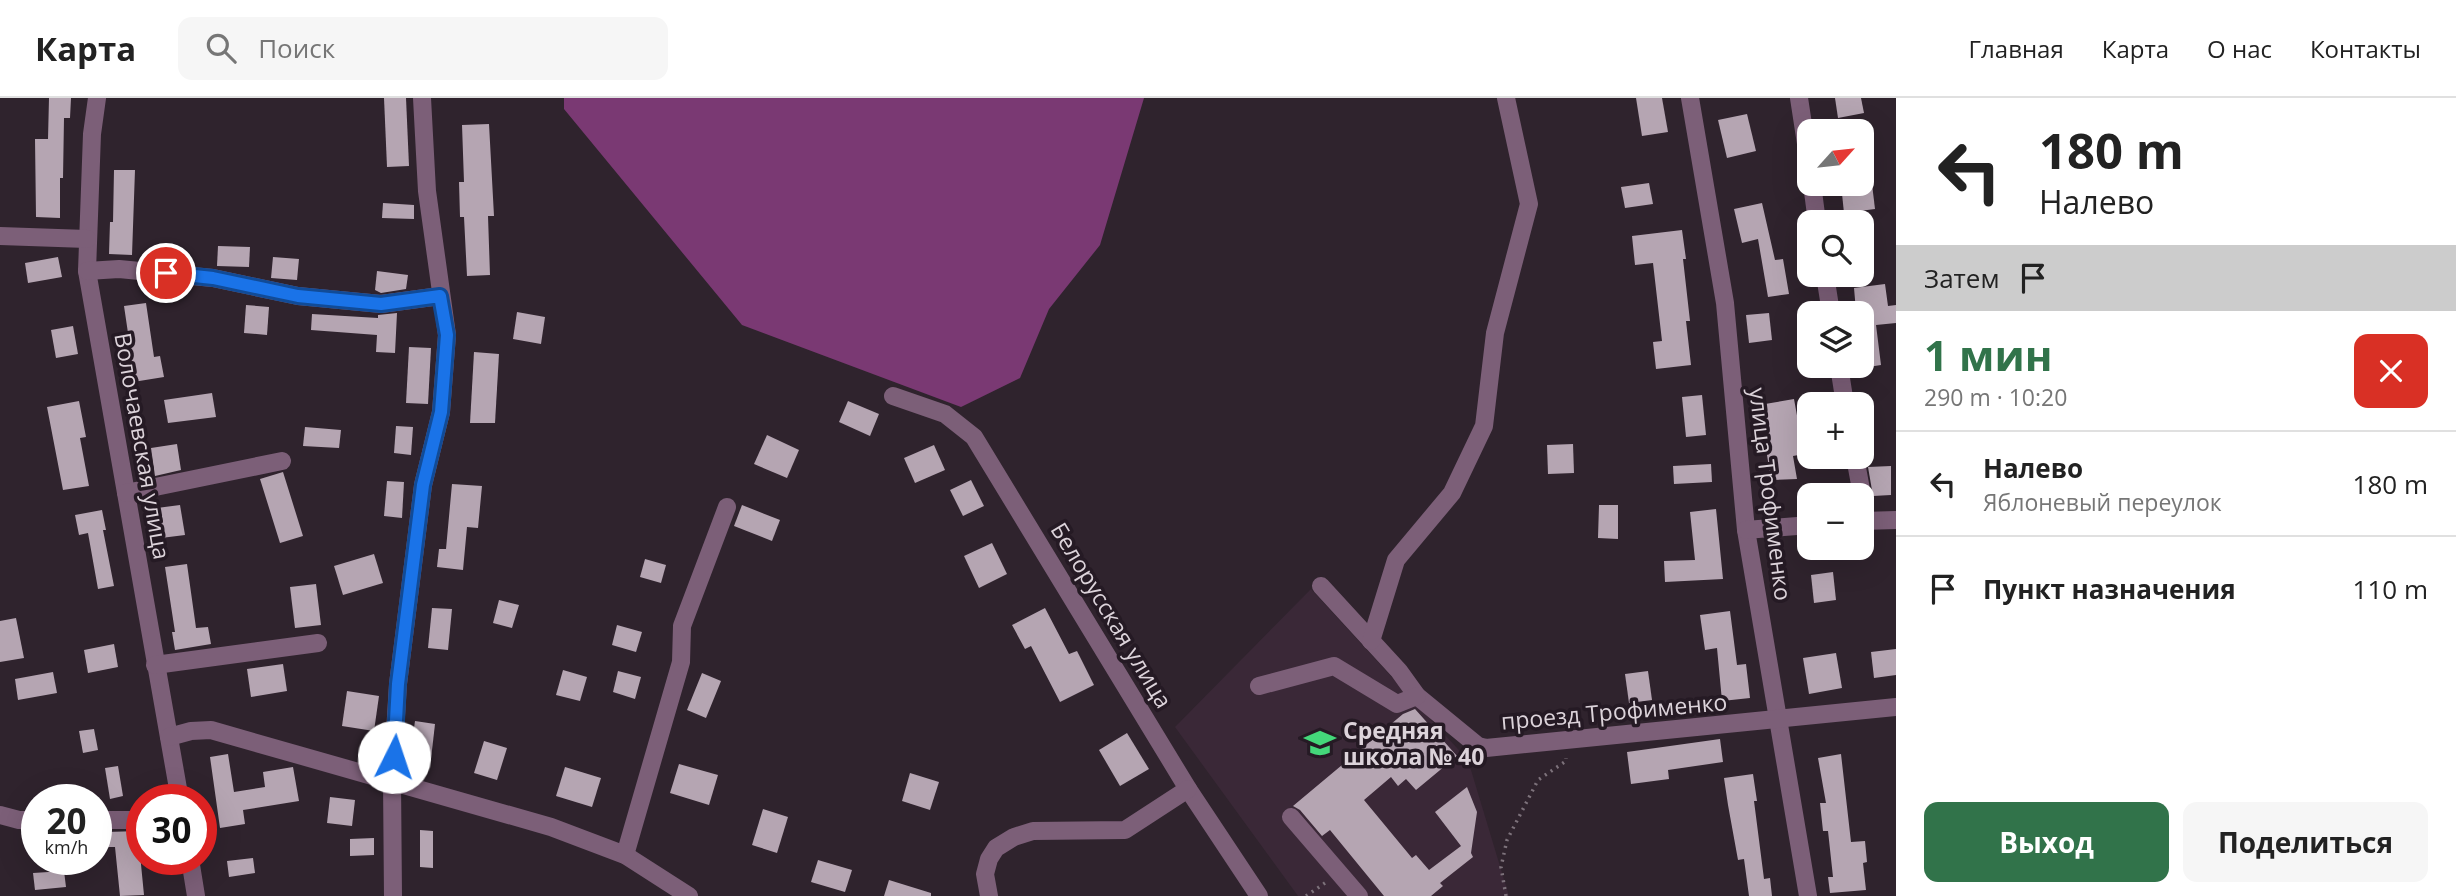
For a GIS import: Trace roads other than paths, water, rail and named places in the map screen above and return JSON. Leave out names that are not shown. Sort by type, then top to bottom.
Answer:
[{"type":"street","name":"Волочаевская улица","points":[[97,98],[92,134],[87,271],[177,784]]},
{"type":"street","points":[[393,896],[392,780],[398,684],[423,485],[441,412],[447,335],[427,191],[422,98]]},
{"type":"street","points":[[1371,641],[1396,560],[1452,493],[1484,426],[1495,333],[1529,204],[1506,98]]},
{"type":"street","name":"улица Трофименко","points":[[1690,98],[1725,303],[1746,530],[1808,896]]},
{"type":"street","points":[[1799,98],[1802,119]]},
{"type":"street","points":[[0,236],[87,239]]},
{"type":"street","points":[[87,271],[119,269],[213,278],[298,296],[381,304],[440,296]]},
{"type":"street","name":"Белорусская улица","points":[[892,396],[945,414],[974,437],[1188,789],[1259,896]]},
{"type":"street","points":[[126,493],[282,461]]},
{"type":"street","points":[[625,855],[681,662],[682,626],[727,507]]},
{"type":"street","points":[[1874,521],[1896,520]]},
{"type":"street","points":[[1746,530],[1797,526]]},
{"type":"street","name":"проезд Трофименко","points":[[1321,586],[1399,671],[1417,696],[1478,746],[1486,748],[1896,707]]},
{"type":"street","points":[[155,665],[318,643]]},
{"type":"street","points":[[1259,687],[1334,666],[1397,704],[1417,696]]},
{"type":"street","points":[[169,737],[191,731],[211,730],[551,827],[625,855],[689,896]]},
{"type":"street","points":[[989,896],[985,874],[989,859],[996,848],[1014,837],[1033,831],[1125,831],[1188,789]]},
{"type":"street","points":[[0,814],[21,820]]},
{"type":"street","points":[[1291,817],[1359,896]]},
{"type":"street","points":[[193,875],[196,896]]},
{"type":"place","name":"Средняя школа № 40","points":[[1320,743]]}]
